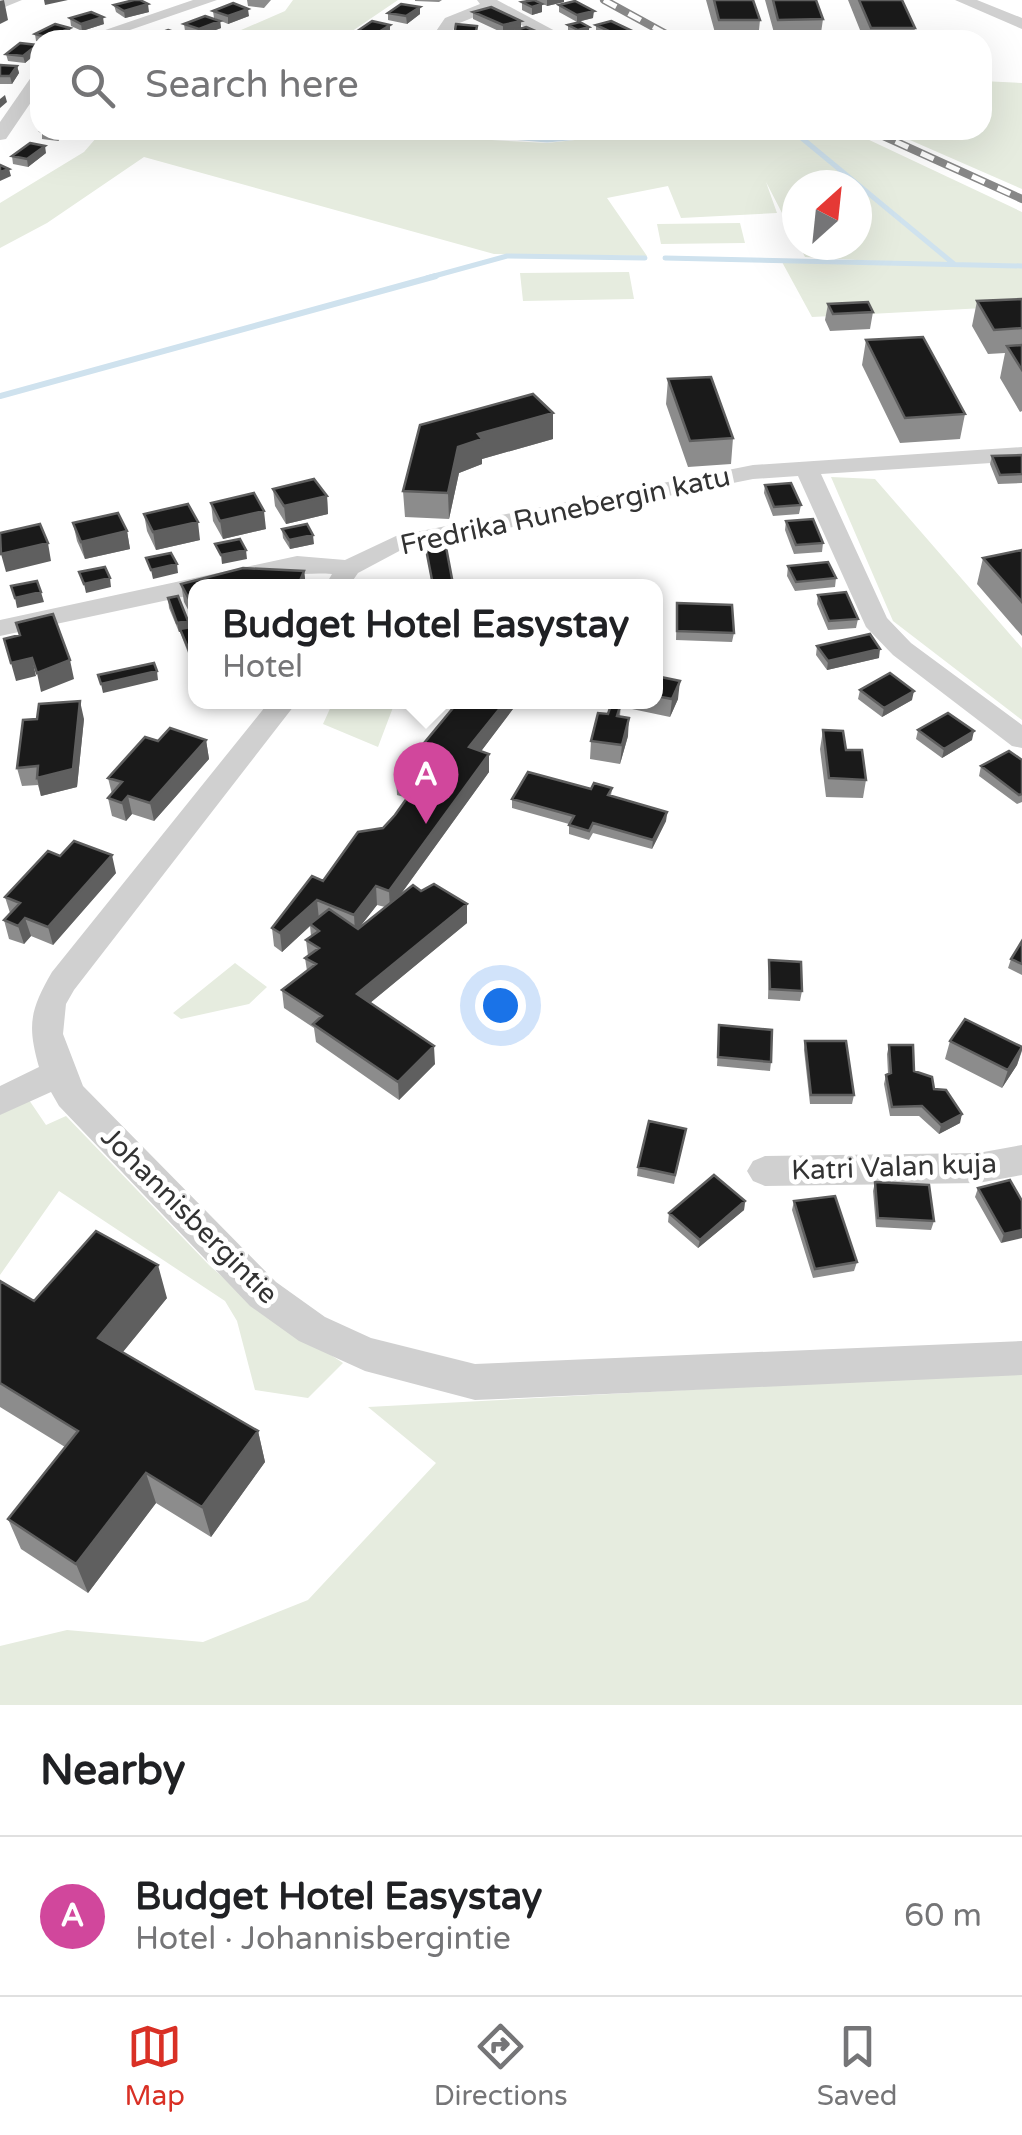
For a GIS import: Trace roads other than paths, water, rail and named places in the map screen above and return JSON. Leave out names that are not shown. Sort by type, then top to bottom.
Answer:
[{"type":"street","points":[[0,4],[14,0]]},
{"type":"street","points":[[115,30],[208,0]]},
{"type":"street","points":[[964,0],[1022,24]]},
{"type":"street","points":[[445,30],[451,21],[489,2],[544,30]]},
{"type":"street","points":[[0,135],[30,91]]},
{"type":"street","points":[[0,94],[26,96]]},
{"type":"street","name":"Fredrika Runebergin katu","points":[[227,579],[297,564],[343,578],[396,543],[709,478],[1022,454]]},
{"type":"street","points":[[807,469],[875,621],[902,649],[1022,740]]},
{"type":"street","name":"Fredrika Runebergin katu","points":[[0,628],[188,587]]},
{"type":"street","name":"Johannisbergintie","points":[[277,709],[63,981],[46,1018],[58,1072],[72,1096],[263,1294],[312,1329],[364,1354],[475,1382],[1022,1358]]},
{"type":"street","points":[[0,1101],[58,1072]]},
{"type":"street","name":"Katri Valan kuja","points":[[765,1171],[978,1168],[1022,1160]]},
{"type":"waterway","points":[[804,140],[954,264]]},
{"type":"waterway","points":[[427,278],[507,256],[645,258]]},
{"type":"waterway","points":[[665,258],[1022,266]]},
{"type":"waterway","points":[[0,396],[436,276]]},
{"type":"railway","points":[[604,0],[659,30]]},
{"type":"railway","points":[[892,140],[1022,199]]},
{"type":"place","name":"Budget Hotel Easystay","points":[[426,824]]}]
